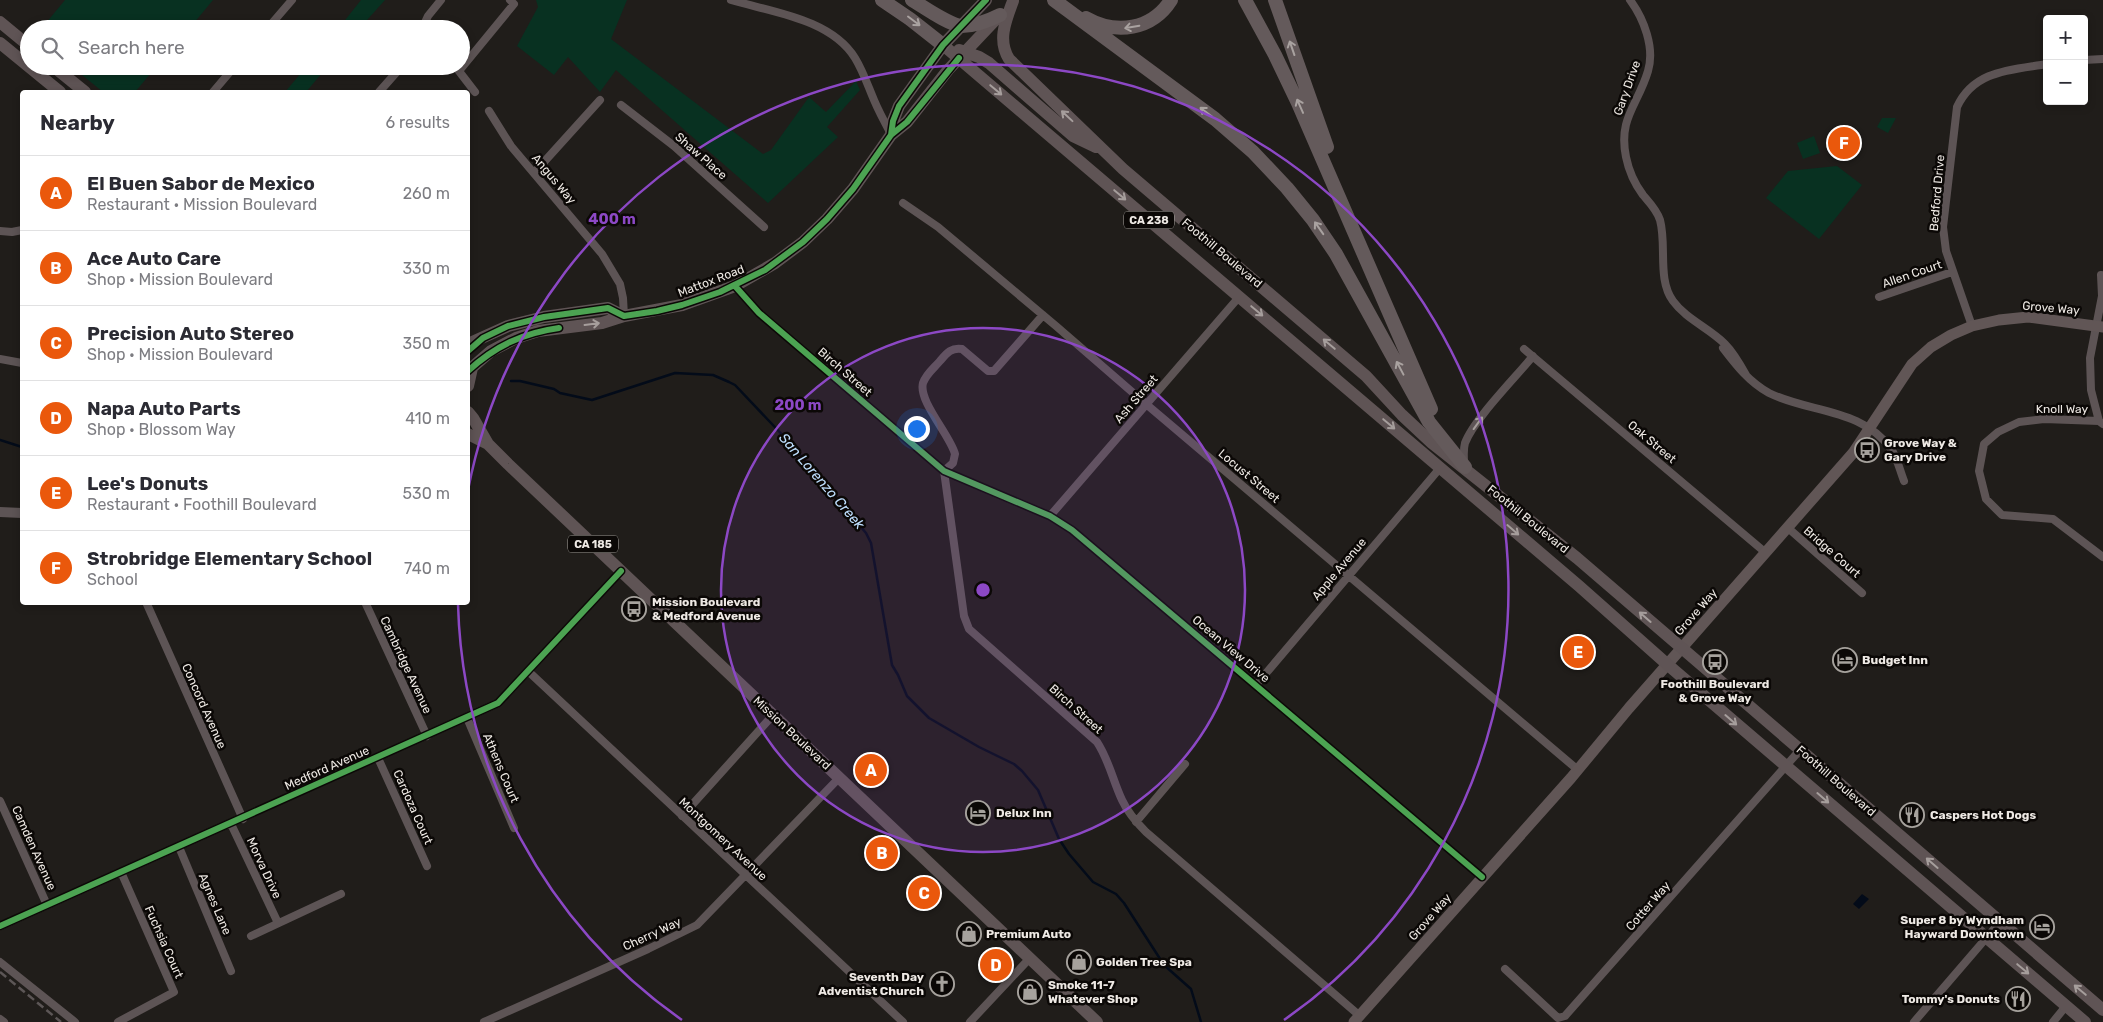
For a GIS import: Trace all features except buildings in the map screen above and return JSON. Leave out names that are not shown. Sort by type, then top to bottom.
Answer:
[{"type":"highway","name":"CA 238","points":[[882,0],[943,45]]},
{"type":"highway","points":[[912,0],[951,22],[962,26],[1000,15]]},
{"type":"highway","points":[[1055,0],[1092,22],[1109,27],[1122,28],[1136,27],[1149,22],[1161,13],[1171,0]]},
{"type":"highway","points":[[1055,0],[1223,126],[1256,155],[1287,188],[1310,216],[1336,254],[1429,422],[1465,467]]},
{"type":"highway","points":[[1245,0],[1291,87],[1434,415],[1465,467]]},
{"type":"highway","points":[[1276,0],[1354,223],[1382,295]]},
{"type":"main road","points":[[891,135],[893,121],[899,106],[943,45],[986,0]]},
{"type":"main road","points":[[891,135],[908,122],[962,55],[1014,0]]},
{"type":"main road","points":[[1014,0],[1004,30],[1003,43],[1007,55],[1019,70],[1103,150]]},
{"type":"main road","points":[[0,22],[20,39]]},
{"type":"main road","points":[[15,35],[2,46],[20,60]]},
{"type":"main road","name":"CA 238","points":[[943,45],[962,55]]},
{"type":"main road","name":"Foothill Boulevard","points":[[962,55],[989,63],[1073,136],[1103,150],[1359,370],[1414,426],[1576,558],[2103,1010]]},
{"type":"main road","name":"Foothill Boulevard","points":[[962,55],[1239,297],[1579,586],[1668,665],[2085,1022]]},
{"type":"main road","points":[[39,75],[57,90]]},
{"type":"main road","points":[[64,75],[83,90]]},
{"type":"main road","name":"Mattox Road","points":[[470,369],[491,351],[516,338],[538,331],[602,323],[624,316],[682,305],[735,286],[775,263],[820,227],[847,196],[891,135]]},
{"type":"main road","name":"Mattox Road","points":[[470,343],[508,326],[544,317],[608,308],[624,316]]},
{"type":"main road","name":"Grove Way","points":[[1357,1019],[1578,770],[1629,708],[1853,453],[1912,364],[1951,335],[1972,326],[1999,320],[2028,317],[2100,327]]},
{"type":"main road","name":"Mattox Road","points":[[470,349],[483,338]]},
{"type":"main road","name":"Mission Boulevard","points":[[470,415],[488,444],[1096,1022]]},
{"type":"main road","name":"Mission Boulevard","points":[[470,435],[488,444]]},
{"type":"street","points":[[275,20],[292,0]]},
{"type":"street","points":[[426,20],[441,0]]},
{"type":"street","points":[[731,0],[810,23],[838,38],[848,47],[859,65],[876,107],[891,135]]},
{"type":"street","name":"Gary Drive","points":[[1630,0],[1641,20],[1648,40],[1650,62],[1626,123],[1624,146],[1628,167],[1634,181],[1659,217],[1663,235],[1665,284],[1669,294],[1682,311],[1730,349],[1746,375],[1768,392],[1796,404],[1845,415],[1870,430],[1892,450],[1904,481]]},
{"type":"street","points":[[470,53],[512,2]]},
{"type":"street","points":[[2088,60],[2103,59]]},
{"type":"street","name":"Bedford Drive","points":[[1972,326],[1952,272],[1946,251],[1943,227],[1958,107],[1967,91],[1979,80],[1995,73],[2043,65]]},
{"type":"street","points":[[215,90],[228,75]]},
{"type":"street","points":[[382,90],[394,75]]},
{"type":"street","points":[[462,75],[475,92]]},
{"type":"street","points":[[534,173],[600,100]]},
{"type":"street","name":"Shaw Place","points":[[621,105],[674,146],[764,227]]},
{"type":"street","name":"Angus Way","points":[[489,111],[511,146],[599,250],[616,274],[623,298],[624,316]]},
{"type":"street","name":"Locust Street","points":[[903,203],[938,226],[1578,770]]},
{"type":"street","points":[[0,231],[20,230]]},
{"type":"street","name":"Allen Court","points":[[1879,297],[1952,272]]},
{"type":"street","points":[[2101,275],[2100,327],[2090,366],[2092,390],[2101,422]]},
{"type":"street","name":"Birch Street","points":[[735,286],[759,313],[944,471],[966,624],[974,635],[1097,742],[1109,762],[1123,802],[1136,822],[1156,842],[1357,1019]]},
{"type":"street","name":"Ash Street","points":[[1050,516],[1239,297]]},
{"type":"street","points":[[944,471],[953,463],[955,454],[925,397],[923,387],[926,376],[949,351],[958,348],[962,349],[988,370],[994,371],[1043,315]]},
{"type":"street","name":"Oak Street","points":[[1524,348],[1766,553]]},
{"type":"street","points":[[1465,467],[1464,451],[1468,436],[1492,404],[1534,356]]},
{"type":"street","points":[[0,359],[20,363]]},
{"type":"street","name":"Knoll Way","points":[[2101,422],[2044,419],[2019,422],[1998,432],[1984,444],[1979,471],[1986,499],[2002,515],[2053,519],[2103,557]]},
{"type":"street","name":"Apple Avenue","points":[[1256,685],[1440,468]]},
{"type":"street","name":"Ocean View Drive","points":[[944,471],[1050,516],[1072,530],[1482,877]]},
{"type":"street","points":[[0,512],[20,513]]},
{"type":"street","name":"Bridge Court","points":[[1788,528],[1862,593]]},
{"type":"street","name":"Medford Avenue","points":[[0,926],[243,819],[498,703],[621,571]]},
{"type":"street","name":"Concord Avenue","points":[[147,605],[243,819]]},
{"type":"street","name":"Cambridge Avenue","points":[[366,605],[427,736]]},
{"type":"street","name":"Montgomery Avenue","points":[[528,672],[903,1022]]},
{"type":"street","points":[[682,816],[773,715]]},
{"type":"street","name":"Athens Court","points":[[467,718],[514,828]]},
{"type":"street","name":"Cotter Way","points":[[1505,969],[1558,1018],[1565,1016],[1800,750]]},
{"type":"street","name":"Cardoza Court","points":[[378,758],[427,866]]},
{"type":"street","points":[[1136,822],[1185,764]]},
{"type":"street","name":"Cherry Way","points":[[484,1022],[689,930],[713,910],[839,778]]},
{"type":"street","name":"Camden Avenue","points":[[0,800],[47,905]]},
{"type":"street","name":"Morva Drive","points":[[231,824],[278,923]]},
{"type":"street","name":"Agnes Lane","points":[[179,847],[231,971]]},
{"type":"street","name":"Fuchsia Court","points":[[118,1022],[174,992],[121,872]]},
{"type":"street","points":[[251,936],[341,894]]},
{"type":"street","points":[[1914,1022],[2000,922]]},
{"type":"street","points":[[970,1022],[1029,959]]},
{"type":"street","points":[[0,962],[75,1022]]},
{"type":"street","points":[[2053,1022],[2066,1006]]},
{"type":"street","points":[[0,1019],[4,1022]]},
{"type":"green space","points":[[65,0],[213,0],[196,20],[48,20]]},
{"type":"green space","points":[[361,0],[385,0],[367,20],[345,20]]},
{"type":"green space","points":[[536,0],[627,0],[611,39],[763,154],[771,150],[809,97],[826,112],[856,81],[860,90],[827,127],[838,137],[768,203],[616,70],[600,92],[568,57],[554,75],[517,46],[538,7]]},
{"type":"green space","points":[[82,75],[149,75],[137,90],[101,90]]},
{"type":"green space","points":[[299,75],[320,75],[308,90],[287,90]]},
{"type":"green space","points":[[1882,118],[1896,118],[1888,133],[1877,127]]},
{"type":"green space","points":[[1814,136],[1820,153],[1803,159],[1797,143]]},
{"type":"green space","points":[[1837,166],[1862,185],[1819,239],[1766,198],[1788,171]]},
{"type":"water","points":[[1862,894],[1869,899],[1859,909],[1853,904]]},
{"type":"waterway","name":"San Lorenzo Creek","points":[[511,381],[520,381],[592,400],[675,373],[713,375],[735,385],[790,443],[866,533],[871,543],[892,665],[907,696],[929,718],[979,747],[1014,764],[1022,771],[1038,790],[1059,839],[1069,854],[1093,882],[1116,894],[1124,903],[1164,965],[1191,989],[1201,1022]]},
{"type":"waterway","name":"San Lorenzo Creek","points":[[0,440],[20,446]]},
{"type":"railway","points":[[0,972],[61,1022]]},
{"type":"cycle path","points":[[891,135],[893,121],[899,106],[943,45],[986,0]]},
{"type":"cycle path","points":[[470,349],[483,338],[508,326],[544,317],[608,308],[624,316],[657,311],[720,292],[765,270],[803,242],[827,219],[853,189],[891,135],[907,122],[959,58]]},
{"type":"cycle path","points":[[735,286],[759,313],[944,471],[1050,516],[1072,530],[1482,877]]},
{"type":"cycle path","points":[[470,369],[489,354],[510,342],[533,333],[559,328]]},
{"type":"cycle path","points":[[0,926],[498,703],[621,571]]},
{"type":"place","name":"Strobridge Elementary School","points":[[1844,143]]},
{"type":"place","name":"Grove Way & Gary Drive","points":[[1867,450]]},
{"type":"place","name":"Mission Boulevard & Medford Avenue","points":[[634,609]]},
{"type":"place","name":"Lee's Donuts","points":[[1578,652]]},
{"type":"place","name":"Budget Inn","points":[[1845,660]]},
{"type":"place","name":"Foothill Boulevard & Grove Way","points":[[1715,662]]},
{"type":"place","name":"El Buen Sabor de Mexico","points":[[871,770]]},
{"type":"place","name":"Delux Inn","points":[[978,813]]},
{"type":"place","name":"Caspers Hot Dogs","points":[[1912,815]]},
{"type":"place","name":"Ace Auto Care","points":[[882,853]]},
{"type":"place","name":"Precision Auto Stereo","points":[[924,893]]},
{"type":"place","name":"Super 8 by Wyndham Hayward Downtown","points":[[2042,927]]},
{"type":"place","name":"Premium Auto","points":[[969,934]]},
{"type":"place","name":"Golden Tree Spa","points":[[1079,962]]},
{"type":"place","name":"Napa Auto Parts","points":[[996,965]]},
{"type":"place","name":"Seventh Day Adventist Church","points":[[942,984]]},
{"type":"place","name":"Smoke 11-7 Whatever Shop","points":[[1030,992]]},
{"type":"place","name":"Tommy's Donuts","points":[[2018,999]]}]
